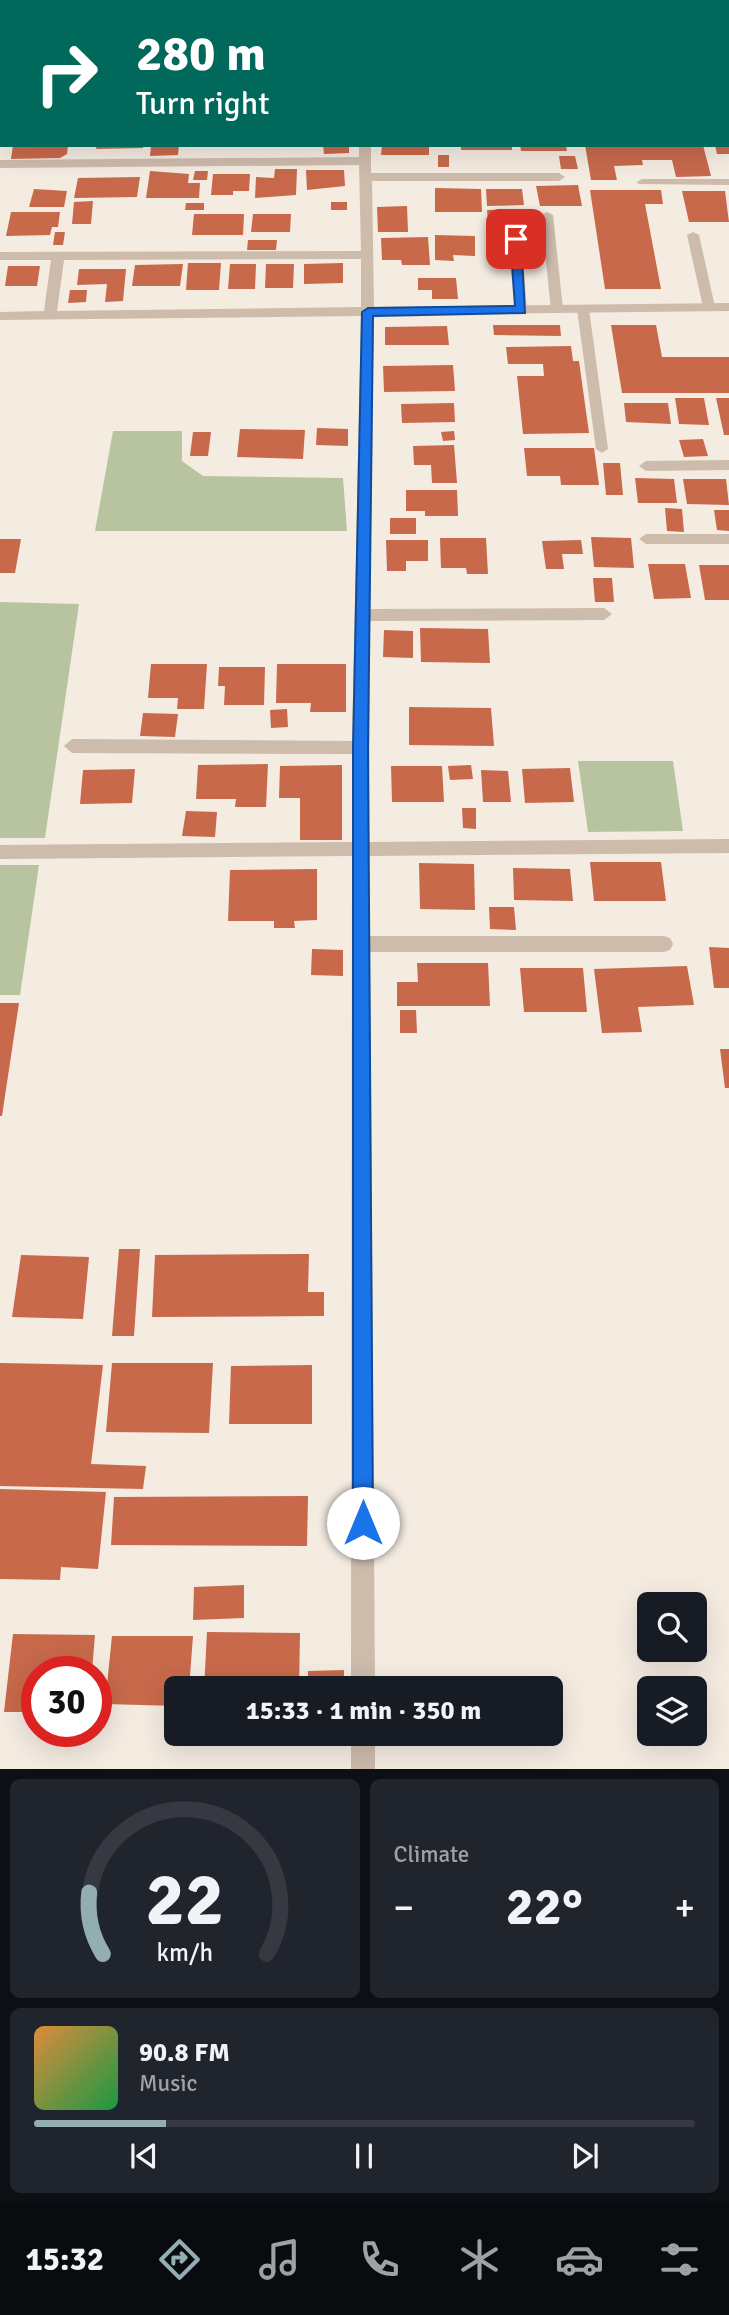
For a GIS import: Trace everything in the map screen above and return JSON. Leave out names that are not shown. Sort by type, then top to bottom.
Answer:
[{"type":"street","points":[[76,163],[80,147]]},
{"type":"street","points":[[363,1676],[363,944],[360,748],[368,312],[365,147]]},
{"type":"street","points":[[0,164],[366,160]]},
{"type":"street","points":[[366,177],[559,177]]},
{"type":"street","points":[[0,256],[367,255]]},
{"type":"street","points":[[50,314],[58,256]]},
{"type":"street","points":[[0,316],[729,307]]},
{"type":"street","points":[[646,466],[729,465]]},
{"type":"street","points":[[646,539],[729,539]]},
{"type":"street","points":[[364,614],[604,614]]},
{"type":"street","points":[[72,746],[360,748]]},
{"type":"street","points":[[0,852],[729,846]]},
{"type":"street","points":[[363,944],[664,944]]},
{"type":"street","points":[[363,1746],[363,1769]]},
{"type":"lane","points":[[642,182],[729,182]]},
{"type":"lane","points":[[547,215],[557,309]]},
{"type":"lane","points":[[693,235],[709,307]]},
{"type":"lane","points":[[521,310],[516,239],[550,240]]},
{"type":"lane","points":[[583,309],[602,449]]},
{"type":"green space","points":[[113,431],[182,431],[182,461],[203,476],[343,478],[347,531],[95,531]]},
{"type":"green space","points":[[0,602],[79,604],[45,838],[0,838]]},
{"type":"green space","points":[[578,761],[673,761],[683,831],[588,832]]},
{"type":"green space","points":[[0,865],[39,865],[20,995],[0,995]]},
{"type":"building","points":[[13,147],[68,147],[67,154],[60,158],[11,159]]},
{"type":"building","points":[[96,147],[143,147],[143,148]]},
{"type":"building","points":[[151,147],[179,147],[178,155],[150,156]]},
{"type":"building","points":[[323,147],[349,147],[349,153],[324,154]]},
{"type":"building","points":[[382,147],[429,147],[429,155],[381,155]]},
{"type":"building","points":[[461,147],[512,147],[512,150],[461,150]]},
{"type":"building","points":[[520,147],[566,147],[567,151],[521,151]]},
{"type":"building","points":[[585,147],[704,147],[711,176],[676,177],[672,160],[642,160],[643,165],[614,166],[617,180],[591,180]]},
{"type":"building","points":[[715,147],[729,147],[729,154],[717,154]]},
{"type":"building","points":[[438,155],[449,155],[449,167],[438,167]]},
{"type":"building","points":[[559,156],[575,156],[578,169],[561,169]]},
{"type":"building","points":[[275,169],[297,169],[296,195],[255,198],[256,177],[274,178]]},
{"type":"building","points":[[306,170],[344,170],[345,186],[307,190]]},
{"type":"building","points":[[150,171],[189,174],[188,183],[200,183],[199,198],[146,198]]},
{"type":"building","points":[[195,171],[208,171],[207,180],[193,180]]},
{"type":"building","points":[[213,174],[250,174],[249,191],[233,191],[233,195],[211,195]]},
{"type":"building","points":[[140,177],[137,197],[74,198],[78,178]]},
{"type":"building","points":[[578,185],[582,206],[540,206],[536,186]]},
{"type":"building","points":[[435,188],[481,189],[482,212],[435,212]]},
{"type":"building","points":[[34,189],[67,191],[64,207],[29,207]]},
{"type":"building","points":[[486,189],[522,189],[524,205],[487,206]]},
{"type":"building","points":[[590,190],[661,190],[663,204],[645,204],[661,289],[605,289]]},
{"type":"building","points":[[682,191],[725,191],[729,222],[689,222]]},
{"type":"building","points":[[93,201],[91,224],[72,224],[74,202]]},
{"type":"building","points":[[331,202],[347,202],[347,210],[331,210]]},
{"type":"building","points":[[186,203],[204,203],[204,210],[185,210]]},
{"type":"building","points":[[407,206],[408,232],[378,232],[377,207]]},
{"type":"building","points":[[520,209],[522,231],[489,231],[487,210]]},
{"type":"building","points":[[11,212],[60,212],[58,227],[52,227],[50,235],[6,236]]},
{"type":"building","points":[[194,214],[244,214],[243,235],[192,235]]},
{"type":"building","points":[[253,214],[291,214],[290,232],[251,232]]},
{"type":"building","points":[[55,232],[65,232],[63,245],[53,245]]},
{"type":"building","points":[[435,235],[475,236],[475,256],[453,255],[454,261],[435,260]]},
{"type":"building","points":[[428,237],[430,265],[402,265],[401,260],[382,260],[381,238]]},
{"type":"building","points":[[248,240],[277,240],[276,250],[247,250]]},
{"type":"building","points":[[188,263],[221,263],[219,290],[186,290]]},
{"type":"building","points":[[343,263],[343,283],[304,284],[304,264]]},
{"type":"building","points":[[183,264],[180,286],[132,286],[135,265]]},
{"type":"building","points":[[230,264],[256,264],[255,289],[228,289]]},
{"type":"building","points":[[266,264],[294,264],[293,288],[265,288]]},
{"type":"building","points":[[8,266],[40,266],[37,286],[5,286]]},
{"type":"building","points":[[79,269],[126,269],[123,301],[105,302],[107,284],[77,285]]},
{"type":"building","points":[[418,278],[456,278],[458,299],[432,299],[432,290],[418,290]]},
{"type":"building","points":[[70,290],[87,290],[86,302],[68,303]]},
{"type":"building","points":[[493,325],[560,325],[561,336],[494,335]]},
{"type":"building","points":[[611,325],[656,325],[662,357],[729,357],[729,393],[622,393]]},
{"type":"building","points":[[447,326],[449,345],[385,345],[385,327]]},
{"type":"building","points":[[571,346],[573,361],[579,361],[589,433],[523,434],[517,376],[544,376],[543,364],[508,364],[506,347]]},
{"type":"building","points":[[453,365],[455,391],[384,392],[383,366]]},
{"type":"building","points":[[675,398],[704,398],[709,425],[679,424]]},
{"type":"building","points":[[716,398],[729,398],[729,435],[724,435]]},
{"type":"building","points":[[454,403],[455,422],[402,423],[401,404]]},
{"type":"building","points":[[624,403],[668,403],[671,424],[626,422]]},
{"type":"building","points":[[317,428],[348,429],[348,446],[316,445]]},
{"type":"building","points":[[240,429],[305,430],[303,459],[237,457]]},
{"type":"building","points":[[454,431],[455,440],[443,441],[441,432]]},
{"type":"building","points":[[193,432],[211,432],[208,456],[190,456]]},
{"type":"building","points":[[703,439],[708,456],[684,457],[679,440]]},
{"type":"building","points":[[454,445],[457,483],[432,483],[431,465],[414,465],[413,446]]},
{"type":"building","points":[[524,448],[594,448],[599,485],[561,485],[560,476],[527,476]]},
{"type":"building","points":[[603,463],[620,463],[623,495],[606,495]]},
{"type":"building","points":[[635,478],[674,479],[677,503],[638,503]]},
{"type":"building","points":[[683,479],[726,479],[729,505],[687,504]]},
{"type":"building","points":[[406,490],[457,490],[458,516],[425,516],[425,511],[406,511]]},
{"type":"building","points":[[665,508],[682,509],[684,532],[667,531]]},
{"type":"building","points":[[714,510],[729,510],[729,531],[717,530]]},
{"type":"building","points":[[390,518],[416,518],[416,534],[390,534]]},
{"type":"building","points":[[591,537],[631,538],[634,568],[594,567]]},
{"type":"building","points":[[440,538],[486,538],[488,574],[467,574],[466,568],[441,568]]},
{"type":"building","points":[[0,539],[21,539],[15,573],[0,573]]},
{"type":"building","points":[[386,540],[428,540],[428,561],[406,561],[406,571],[387,571]]},
{"type":"building","points":[[581,540],[583,554],[562,554],[564,569],[546,569],[542,541]]},
{"type":"building","points":[[648,564],[685,564],[691,598],[654,599]]},
{"type":"building","points":[[699,565],[729,565],[729,600],[705,600]]},
{"type":"building","points":[[593,578],[612,578],[614,602],[595,602]]},
{"type":"building","points":[[420,628],[488,629],[490,663],[421,662]]},
{"type":"building","points":[[384,630],[413,631],[413,658],[383,657]]},
{"type":"building","points":[[151,664],[207,664],[204,709],[177,709],[178,698],[148,698]]},
{"type":"building","points":[[277,664],[346,664],[346,712],[310,712],[311,703],[276,703]]},
{"type":"building","points":[[219,667],[265,667],[264,705],[224,705],[225,686],[218,686]]},
{"type":"building","points":[[409,707],[491,708],[494,746],[409,745]]},
{"type":"building","points":[[287,709],[288,727],[271,728],[270,710]]},
{"type":"building","points":[[143,713],[178,714],[175,737],[140,736]]},
{"type":"building","points":[[268,764],[266,807],[235,807],[236,799],[196,799],[198,765]]},
{"type":"building","points":[[342,765],[342,840],[300,840],[300,798],[279,798],[280,766]]},
{"type":"building","points":[[471,765],[473,779],[450,780],[448,766]]},
{"type":"building","points":[[391,766],[442,766],[444,802],[392,802]]},
{"type":"building","points":[[570,768],[574,802],[525,803],[522,769]]},
{"type":"building","points":[[135,769],[132,803],[80,804],[83,770]]},
{"type":"building","points":[[481,770],[508,771],[511,802],[483,802]]},
{"type":"building","points":[[462,808],[476,808],[476,829],[463,828]]},
{"type":"building","points":[[186,811],[217,812],[215,837],[182,836]]},
{"type":"building","points":[[590,862],[661,862],[666,901],[594,901]]},
{"type":"building","points":[[419,863],[474,864],[475,910],[420,909]]},
{"type":"building","points":[[513,868],[570,869],[573,901],[514,900]]},
{"type":"building","points":[[317,869],[317,920],[294,921],[295,928],[274,928],[274,921],[228,921],[230,870]]},
{"type":"building","points":[[489,907],[514,907],[516,930],[490,929]]},
{"type":"building","points":[[709,947],[729,948],[729,988],[714,988]]},
{"type":"building","points":[[312,949],[343,950],[343,976],[311,975]]},
{"type":"building","points":[[417,963],[488,963],[490,1006],[397,1006],[397,982],[418,982]]},
{"type":"building","points":[[687,966],[694,1005],[638,1007],[642,1032],[602,1033],[594,969]]},
{"type":"building","points":[[520,968],[583,968],[587,1012],[524,1012]]},
{"type":"building","points":[[0,1003],[19,1003],[2,1116],[0,1116]]},
{"type":"building","points":[[400,1010],[416,1010],[417,1033],[400,1033]]},
{"type":"building","points":[[720,1049],[729,1049],[729,1088],[725,1088]]},
{"type":"building","points":[[119,1249],[140,1249],[134,1336],[112,1336]]},
{"type":"building","points":[[309,1254],[308,1292],[324,1292],[324,1316],[152,1317],[155,1255]]},
{"type":"building","points":[[21,1255],[89,1257],[83,1319],[12,1317]]},
{"type":"building","points":[[0,1363],[103,1365],[91,1464],[146,1466],[143,1489],[0,1486]]},
{"type":"building","points":[[112,1363],[213,1363],[209,1433],[106,1432]]},
{"type":"building","points":[[312,1365],[312,1424],[229,1424],[231,1366]]},
{"type":"building","points":[[0,1489],[106,1492],[98,1569],[61,1567],[60,1580],[0,1579]]},
{"type":"building","points":[[308,1496],[307,1546],[111,1545],[114,1497]]},
{"type":"building","points":[[244,1585],[244,1618],[193,1620],[194,1587]]},
{"type":"building","points":[[207,1632],[300,1633],[299,1676],[205,1676]]},
{"type":"building","points":[[13,1634],[95,1635],[93,1656],[21,1656],[21,1712],[4,1712]]},
{"type":"building","points":[[112,1636],[193,1636],[190,1676],[164,1676],[164,1706],[112,1704]]},
{"type":"building","points":[[344,1670],[344,1676],[308,1676],[308,1671]]},
{"type":"route","points":[[363,1523],[363,944],[360,748],[368,312],[521,310],[516,239]]}]
